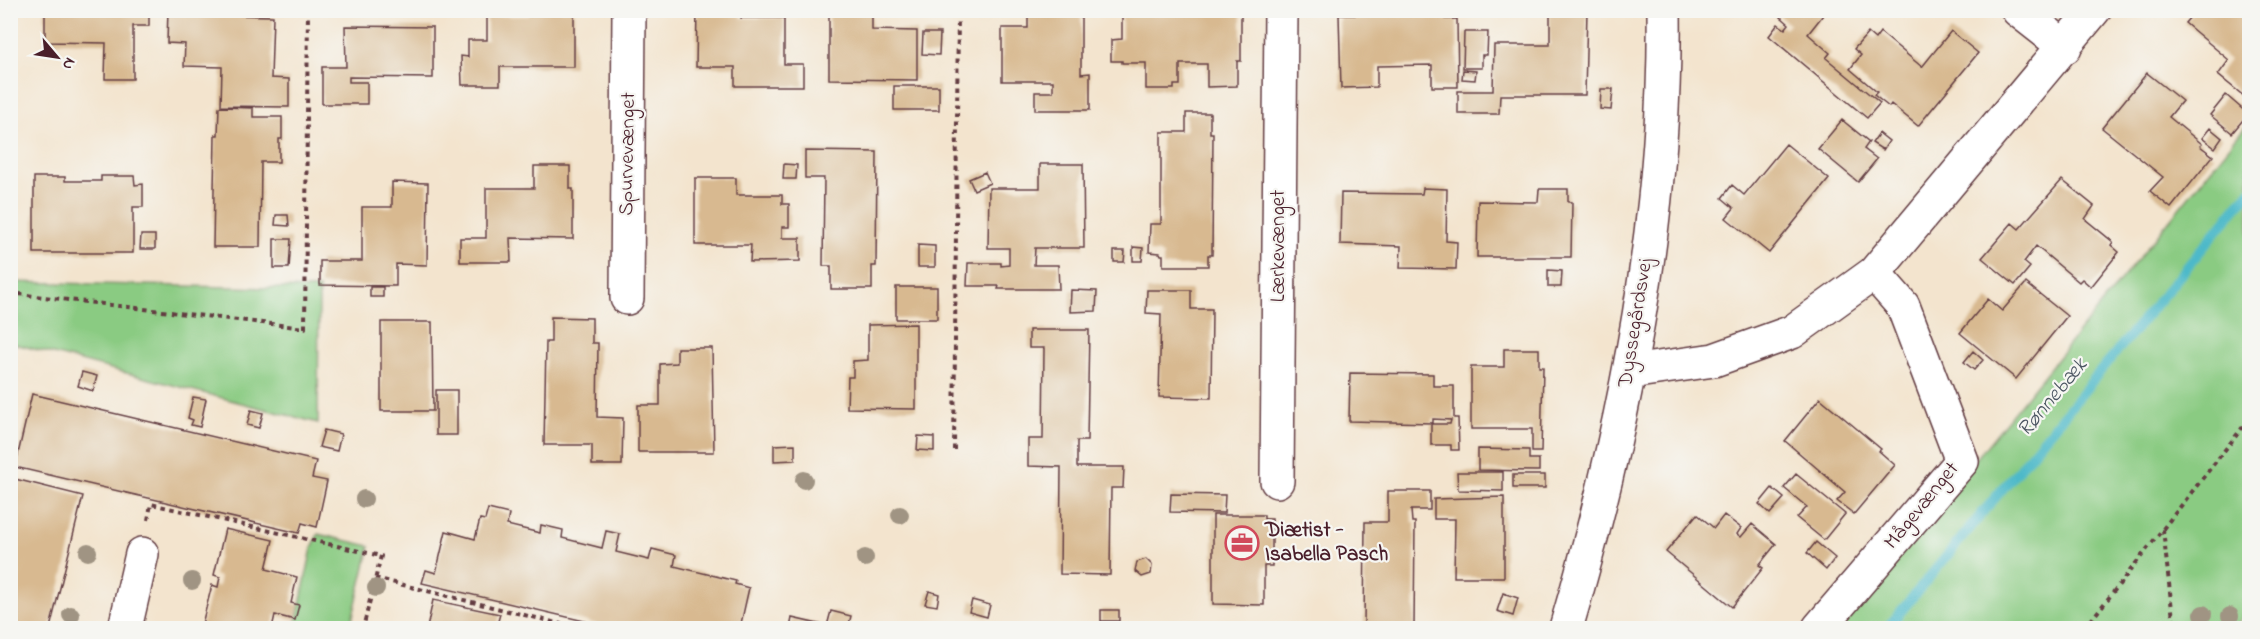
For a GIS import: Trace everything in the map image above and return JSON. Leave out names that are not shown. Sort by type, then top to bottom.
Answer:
[{"type":"street","name":"Spurvevænget","points":[[627,298],[629,10]]},
{"type":"street","name":"Lærkevænget","points":[[1277,481],[1281,10]]},
{"type":"street","name":"Dyssegårdsvej","points":[[1566,628],[1589,549],[1629,372],[1653,210],[1665,58],[1664,10]]},
{"type":"street","points":[[2018,10],[2065,47]]},
{"type":"street","points":[[1629,372],[1714,360],[1792,332],[1874,273],[2094,10]]},
{"type":"street","name":"Mågevænget","points":[[1819,628],[1962,460],[1903,306],[1874,273]]},
{"type":"street","points":[[125,628],[142,554]]},
{"type":"path","points":[[10,293],[305,328],[308,10]]},
{"type":"path","points":[[954,450],[958,10]]},
{"type":"path","points":[[2085,628],[2250,418]]},
{"type":"path","points":[[142,554],[151,504],[381,556],[363,628]]},
{"type":"path","points":[[2163,529],[2174,628]]},
{"type":"path","points":[[375,578],[577,628]]},
{"type":"green space","points":[[2249,122],[2250,608],[2234,628],[1839,628]]},
{"type":"green space","points":[[10,282],[319,289],[318,423],[11,343]]},
{"type":"green space","points":[[318,534],[370,546],[350,628],[295,628],[312,548]]},
{"type":"building","points":[[45,10],[149,10],[149,26],[133,26],[133,79],[105,79],[106,43],[45,42]]},
{"type":"building","points":[[168,10],[227,10],[226,15],[273,16],[271,78],[289,79],[289,107],[221,106],[222,67],[184,66],[185,44],[167,43]]},
{"type":"building","points":[[530,10],[574,10],[574,67],[500,67],[500,85],[462,85],[461,56],[468,57],[468,40],[487,40],[487,16],[529,16]]},
{"type":"building","points":[[697,10],[741,10],[741,18],[784,18],[784,64],[803,64],[803,86],[735,86],[735,67],[696,67]]},
{"type":"building","points":[[829,10],[872,10],[872,30],[917,31],[917,80],[829,79]]},
{"type":"building","points":[[1028,10],[1081,10],[1081,74],[1090,73],[1090,110],[1035,110],[1035,92],[1053,92],[1053,81],[1002,81],[1002,28],[1028,28]]},
{"type":"building","points":[[1122,10],[1241,10],[1241,61],[1237,61],[1237,86],[1207,87],[1207,64],[1180,64],[1180,85],[1174,85],[1174,89],[1146,89],[1146,63],[1111,61],[1111,40],[1122,39]]},
{"type":"building","points":[[1355,10],[1402,10],[1402,14],[1445,14],[1445,19],[1457,19],[1458,87],[1432,87],[1432,65],[1377,66],[1377,87],[1341,88],[1339,15],[1355,15]]},
{"type":"building","points":[[1550,10],[1587,10],[1585,95],[1500,95],[1499,114],[1458,114],[1458,91],[1493,91],[1494,45],[1550,45]]},
{"type":"building","points":[[1773,10],[1827,10],[1808,34],[1830,53],[1826,58],[1880,103],[1867,118],[1769,36],[1778,24],[1785,29],[1789,24]]},
{"type":"building","points":[[2196,10],[2250,10],[2250,92],[2245,97],[2218,75],[2229,60],[2185,23]]},
{"type":"building","points":[[345,26],[433,27],[433,78],[349,77],[349,82],[367,82],[367,104],[322,104],[322,67],[346,67]]},
{"type":"building","points":[[1951,31],[1978,53],[1918,126],[1891,104],[1889,107],[1874,95],[1877,92],[1850,69],[1861,55],[1854,49],[1868,33],[1875,39],[1880,32],[1922,67]]},
{"type":"building","points":[[1464,32],[1488,32],[1487,55],[1482,55],[1482,68],[1463,68]]},
{"type":"building","points":[[923,33],[940,33],[939,55],[922,54]]},
{"type":"building","points":[[1463,70],[1476,71],[1475,80],[1462,79]]},
{"type":"building","points":[[2147,73],[2182,101],[2169,117],[2213,156],[2171,208],[2150,191],[2163,177],[2102,128]]},
{"type":"building","points":[[894,86],[939,86],[939,110],[894,110]]},
{"type":"building","points":[[1601,89],[1613,89],[1611,110],[1600,109]]},
{"type":"building","points":[[2226,95],[2248,114],[2232,133],[2210,115]]},
{"type":"building","points":[[219,107],[253,108],[253,117],[282,117],[279,162],[261,162],[260,247],[213,247],[215,135],[218,135]]},
{"type":"building","points":[[1186,113],[1210,113],[1210,133],[1213,133],[1212,255],[1208,255],[1208,266],[1163,266],[1163,255],[1149,252],[1150,224],[1161,224],[1161,132],[1186,132]]},
{"type":"building","points":[[1842,120],[1869,142],[1864,149],[1877,159],[1858,182],[1818,149]]},
{"type":"building","points":[[2210,128],[2222,138],[2215,148],[2202,138]]},
{"type":"building","points":[[1879,133],[1889,141],[1883,150],[1872,143]]},
{"type":"building","points":[[1786,144],[1829,179],[1769,253],[1726,218],[1734,208],[1722,198],[1732,185],[1744,195]]},
{"type":"building","points":[[805,151],[877,152],[876,266],[872,266],[872,289],[831,289],[831,266],[823,266],[824,178],[805,178]]},
{"type":"building","points":[[784,164],[797,165],[796,179],[783,179]]},
{"type":"building","points":[[1040,164],[1083,164],[1084,248],[1035,248],[1034,265],[1058,265],[1059,289],[998,289],[999,286],[967,286],[968,263],[1009,265],[1009,248],[988,248],[989,188],[1040,188]]},
{"type":"building","points":[[534,166],[570,166],[570,189],[573,189],[573,239],[510,238],[511,262],[460,262],[460,238],[486,238],[486,188],[534,188]]},
{"type":"building","points":[[985,172],[990,183],[974,190],[969,179]]},
{"type":"building","points":[[101,176],[134,176],[135,185],[143,184],[143,207],[133,207],[133,253],[34,253],[34,177],[65,177],[65,181],[101,181]]},
{"type":"building","points":[[695,178],[736,178],[736,195],[782,195],[782,204],[789,204],[789,227],[782,227],[782,238],[800,238],[800,261],[750,262],[751,245],[695,245]]},
{"type":"building","points":[[2062,180],[2094,206],[2085,219],[2113,242],[2111,245],[2119,252],[2091,287],[2082,279],[2079,282],[2036,246],[2024,262],[2030,267],[2015,285],[1982,258],[2012,223],[2019,229]]},
{"type":"building","points":[[392,182],[428,183],[427,265],[396,264],[396,286],[320,285],[320,261],[362,261],[362,207],[392,207]]},
{"type":"building","points":[[1423,188],[1447,189],[1446,241],[1457,242],[1456,269],[1400,268],[1401,246],[1340,244],[1341,193],[1422,194]]},
{"type":"building","points":[[1539,189],[1568,189],[1568,202],[1572,202],[1571,257],[1477,257],[1478,201],[1538,202]]},
{"type":"building","points":[[276,215],[288,215],[289,226],[275,225]]},
{"type":"building","points":[[141,235],[155,235],[155,249],[140,249]]},
{"type":"building","points":[[274,239],[291,239],[289,268],[274,268]]},
{"type":"building","points":[[918,245],[935,246],[935,267],[918,267]]},
{"type":"building","points":[[1133,247],[1143,248],[1142,261],[1133,261]]},
{"type":"building","points":[[1114,251],[1125,251],[1124,262],[1114,262]]},
{"type":"building","points":[[1548,270],[1562,271],[1561,287],[1548,287]]},
{"type":"building","points":[[2026,283],[2067,316],[2016,379],[1960,333],[1988,299],[2002,311]]},
{"type":"building","points":[[370,287],[383,287],[383,297],[370,297]]},
{"type":"building","points":[[896,287],[937,287],[937,319],[896,319]]},
{"type":"building","points":[[1071,290],[1097,291],[1096,311],[1070,312]]},
{"type":"building","points":[[1147,290],[1191,290],[1191,309],[1212,309],[1211,398],[1159,397],[1161,314],[1146,313]]},
{"type":"building","points":[[551,317],[592,318],[592,343],[598,343],[597,417],[623,418],[622,465],[592,465],[592,445],[544,445],[546,342],[551,342]]},
{"type":"building","points":[[381,322],[432,322],[433,411],[381,411]]},
{"type":"building","points":[[916,324],[916,409],[847,408],[848,377],[853,377],[853,361],[868,360],[868,325]]},
{"type":"building","points":[[1029,330],[1089,330],[1087,441],[1077,441],[1077,467],[1124,467],[1123,488],[1111,488],[1110,575],[1060,574],[1061,467],[1028,466],[1028,439],[1043,439],[1044,348],[1029,348]]},
{"type":"building","points":[[677,348],[712,348],[714,452],[638,452],[638,405],[660,405],[660,364],[677,363]]},
{"type":"building","points":[[1504,349],[1539,349],[1539,367],[1543,367],[1541,452],[1532,452],[1532,429],[1471,429],[1471,367],[1504,367]]},
{"type":"building","points":[[1973,351],[1983,360],[1974,370],[1964,362]]},
{"type":"building","points":[[82,372],[97,376],[93,391],[78,386]]},
{"type":"building","points":[[1350,373],[1433,374],[1433,386],[1454,386],[1454,418],[1458,418],[1459,450],[1451,450],[1451,445],[1431,445],[1431,424],[1450,424],[1451,420],[1433,419],[1433,423],[1349,421]]},
{"type":"building","points":[[436,390],[457,390],[457,435],[436,435]]},
{"type":"building","points":[[32,394],[316,461],[312,478],[327,481],[317,527],[302,523],[299,533],[15,467]]},
{"type":"building","points":[[193,397],[206,399],[200,427],[191,425],[193,420],[188,418]]},
{"type":"building","points":[[1820,398],[1881,449],[1879,451],[1895,465],[1854,514],[1837,501],[1845,492],[1785,441]]},
{"type":"building","points":[[251,410],[263,413],[259,428],[247,425]]},
{"type":"building","points":[[324,430],[341,434],[337,451],[319,447]]},
{"type":"building","points":[[918,436],[934,437],[934,451],[917,450]]},
{"type":"building","points":[[795,444],[795,460],[774,461],[774,445]]},
{"type":"building","points":[[1478,449],[1529,450],[1529,459],[1539,459],[1539,471],[1478,470]]},
{"type":"building","points":[[1457,472],[1503,472],[1503,491],[1458,490]]},
{"type":"building","points":[[1796,474],[1845,514],[1824,540],[1797,518],[1807,507],[1784,488]]},
{"type":"building","points":[[1513,475],[1545,475],[1545,488],[1513,488]]},
{"type":"building","points":[[15,479],[83,496],[50,628],[10,628],[10,496]]},
{"type":"building","points":[[1772,488],[1784,498],[1770,514],[1759,504]]},
{"type":"building","points":[[1388,491],[1430,491],[1430,510],[1411,510],[1412,522],[1415,522],[1414,628],[1364,628],[1365,522],[1388,522]]},
{"type":"building","points":[[1171,494],[1225,495],[1224,513],[1170,512]]},
{"type":"building","points":[[1504,497],[1504,577],[1454,577],[1455,519],[1434,519],[1434,499]]},
{"type":"building","points":[[488,509],[509,514],[507,525],[540,533],[541,525],[563,530],[562,538],[602,548],[606,531],[620,534],[616,552],[649,560],[652,549],[676,555],[674,566],[736,581],[735,584],[749,588],[740,628],[614,628],[422,583],[426,570],[436,573],[446,531],[475,539],[480,519],[485,520]]},
{"type":"building","points":[[1697,514],[1714,528],[1724,515],[1741,528],[1737,534],[1741,537],[1752,524],[1776,544],[1759,565],[1763,568],[1732,607],[1666,552]]},
{"type":"building","name":"Diætist - Isabella Pasch","points":[[1213,515],[1264,515],[1264,519],[1272,519],[1272,566],[1264,566],[1264,605],[1213,604]]},
{"type":"building","points":[[225,529],[273,540],[266,569],[297,577],[291,603],[299,605],[295,620],[275,615],[272,628],[201,628],[212,585],[218,587],[220,577],[214,575]]},
{"type":"building","points":[[1816,542],[1835,558],[1826,570],[1807,553]]},
{"type":"building","points":[[1146,559],[1152,565],[1151,574],[1142,577],[1135,571],[1137,562]]},
{"type":"building","points":[[929,591],[939,594],[937,606],[925,604]]},
{"type":"building","points":[[1503,593],[1518,598],[1513,616],[1497,611]]},
{"type":"building","points":[[433,600],[500,614],[496,628],[427,628]]},
{"type":"building","points":[[972,600],[990,605],[987,617],[969,612]]},
{"type":"building","points":[[1101,610],[1119,610],[1119,621],[1101,621]]},
{"type":"building","points":[[831,611],[851,616],[848,628],[790,628],[792,618],[827,626]]},
{"type":"waterway","name":"Rønnebæk","points":[[1887,628],[2250,191]]},
{"type":"place","name":"Diætist - Isabella Pasch","points":[[1242,543]]}]
